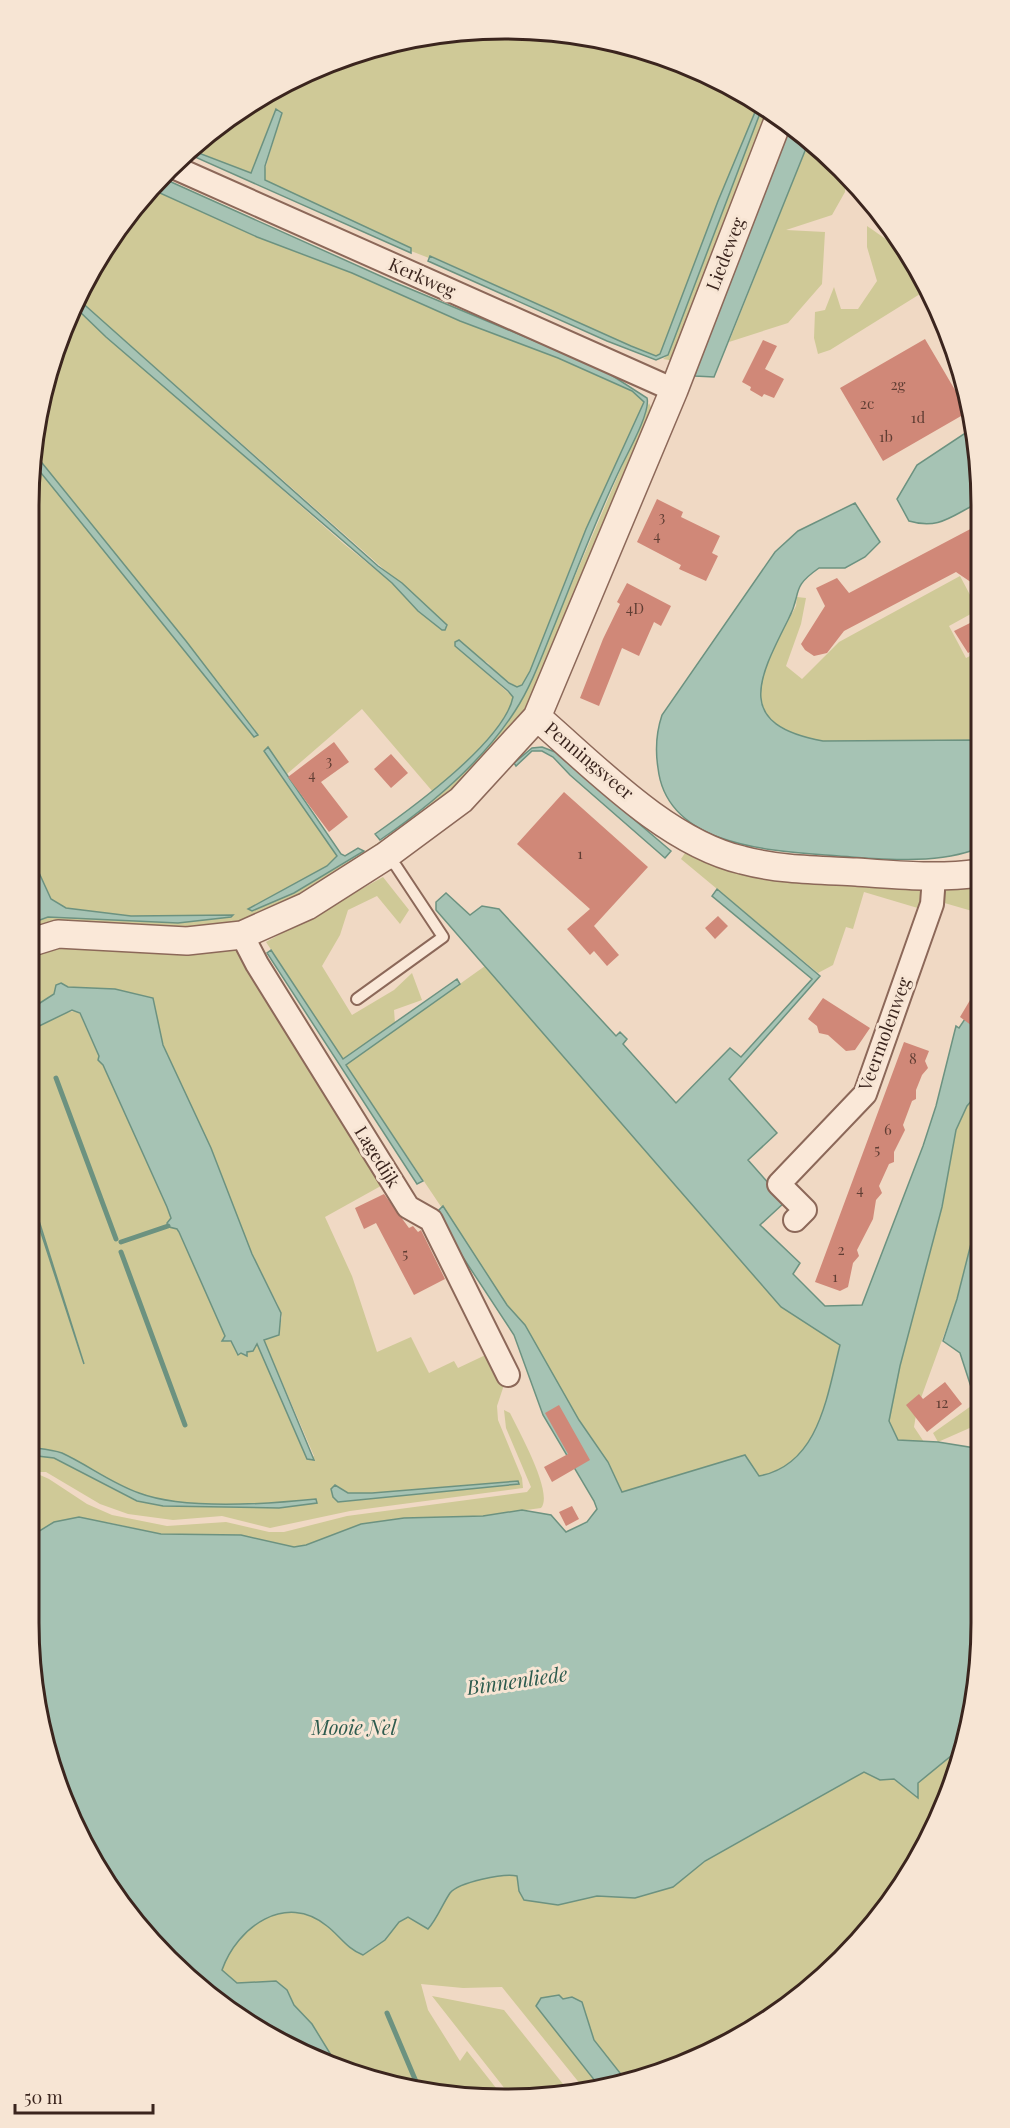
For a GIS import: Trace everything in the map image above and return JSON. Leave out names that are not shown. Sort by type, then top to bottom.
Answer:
[{"type":"street","name":"Liedeweg","points":[[674,390],[776,126]]},
{"type":"street","name":"Kerkweg","points":[[180,170],[674,390]]},
{"type":"street","name":"Penningsveer","points":[[674,390],[537,717],[664,823],[713,850],[741,860],[776,867],[934,877],[971,874]]},
{"type":"street","points":[[39,940],[58,934],[187,941],[242,935],[308,906],[384,857],[461,800],[537,717]]},
{"type":"street","name":"Veermolenweg","points":[[795,1220],[805,1210],[779,1184],[866,1094],[932,904],[934,877]]},
{"type":"street","name":"Lagedijk","points":[[242,935],[257,964],[408,1207],[431,1220],[508,1375]]},
{"type":"lane","points":[[357,999],[443,937],[396,866],[384,857]]},
{"type":"shaded area","points":[[505,39],[566,43],[596,48],[626,55],[683,74],[738,101],[755,112],[718,201],[660,354],[656,356],[431,256],[429,258],[411,251],[411,248],[268,183],[263,176],[282,112],[275,110],[251,173],[200,153],[221,135],[272,101],[327,74],[384,55],[444,43]]},
{"type":"shaded area","points":[[759,115],[769,121],[675,361],[663,359],[668,355]]},
{"type":"shaded area","points":[[806,149],[845,186],[845,192],[832,215],[786,230],[825,232],[822,284],[788,323],[729,342]]},
{"type":"shaded area","points":[[159,193],[257,237],[352,273],[460,321],[558,358],[632,391],[644,402],[574,558],[530,671],[522,685],[517,687],[498,675],[488,663],[456,646],[513,697],[509,709],[491,735],[433,792],[362,709],[287,774],[268,748],[265,751],[337,856],[327,866],[248,909],[288,893],[368,850],[441,794],[474,762],[502,728],[526,691],[649,403],[655,415],[524,719],[453,795],[372,859],[243,926],[39,936],[39,920],[48,917],[178,923],[233,915],[131,916],[66,908],[51,899],[39,873],[40,472],[250,732],[258,735],[186,641],[41,462],[55,384],[81,312],[344,544],[392,583],[418,611],[442,630],[447,625],[84,305],[101,272],[118,246],[135,221]]},
{"type":"shaded area","points":[[867,226],[889,242],[920,294],[830,350],[818,354],[814,338],[815,312],[825,310],[834,287],[841,309],[858,309],[877,281],[867,247]]},
{"type":"shaded area","points":[[960,576],[971,597],[971,614],[949,626],[966,658],[971,656],[971,740],[823,741],[792,733],[773,721],[763,707],[761,690],[773,650],[796,606],[797,597],[806,598],[801,624],[786,666],[802,679],[839,642]]},
{"type":"shaded area","points":[[687,850],[920,885],[923,890],[921,909],[864,892],[853,929],[846,927],[833,965],[818,973],[681,859]]},
{"type":"shaded area","points":[[383,877],[409,910],[400,924],[377,896],[348,910],[340,935],[322,966],[352,1015],[394,990],[412,973],[422,1000],[394,1010],[395,1023],[343,1059],[266,942]]},
{"type":"shaded area","points":[[971,883],[971,911],[941,902],[946,890],[960,884]]},
{"type":"shaded area","points":[[239,944],[388,1182],[325,1217],[352,1276],[377,1352],[411,1337],[429,1373],[454,1361],[458,1368],[494,1351],[505,1382],[497,1406],[498,1420],[522,1478],[523,1488],[350,1511],[270,1528],[222,1516],[173,1520],[128,1514],[100,1504],[46,1472],[39,1472],[39,1456],[54,1458],[136,1501],[163,1506],[279,1508],[317,1503],[316,1499],[226,1505],[178,1502],[157,1498],[139,1493],[75,1461],[39,1449],[39,1226],[84,1363],[39,1221],[39,1025],[58,1015],[78,1010],[167,1207],[171,1218],[167,1223],[169,1227],[177,1228],[201,1276],[225,1336],[222,1339],[234,1343],[238,1354],[247,1352],[257,1343],[307,1459],[314,1456],[264,1340],[278,1332],[282,1317],[278,1305],[252,1254],[211,1148],[163,1045],[153,998],[115,989],[55,988],[54,994],[39,1004],[39,950],[61,945]],"holes":[[[518,1481],[519,1484],[339,1502],[333,1498],[331,1489],[335,1485],[348,1493],[372,1493]]]},
{"type":"shaded area","points":[[485,966],[781,1307],[840,1345],[818,1426],[796,1458],[779,1470],[759,1477],[745,1455],[622,1492],[609,1464],[571,1407],[518,1319],[346,1065]]},
{"type":"shaded area","points":[[971,1101],[971,1244],[957,1299],[917,1409],[914,1427],[924,1442],[898,1440],[889,1421],[900,1366],[942,1207],[956,1130]]},
{"type":"shaded area","points":[[971,1406],[971,1427],[938,1442],[933,1433]]},
{"type":"shaded area","points":[[504,1410],[510,1413],[539,1476],[544,1500],[541,1508],[483,1516],[404,1518],[361,1524],[306,1545],[294,1547],[241,1535],[161,1534],[106,1522],[45,1527],[39,1531],[40,1475],[87,1504],[112,1515],[167,1526],[226,1522],[269,1532],[284,1532],[347,1516],[527,1492],[531,1487],[506,1428]]},
{"type":"shaded area","points":[[954,1746],[936,1801],[909,1856],[875,1907],[835,1953],[789,1993],[738,2027],[683,2054],[626,2073],[621,2074],[606,2055],[536,2006],[594,2080],[579,2083],[502,1987],[463,1988],[421,1984],[428,2010],[460,2061],[467,2051],[497,2089],[444,2085],[384,2073],[316,2049],[223,1972],[220,1973],[234,1931],[277,1913],[304,1912],[379,1921],[450,1883],[516,1871],[519,1884],[583,1899],[597,1896],[635,1898],[680,1868],[864,1772],[880,1780],[894,1779],[918,1797],[918,1783]]},
{"type":"shaded area","points":[[432,1996],[504,2010],[564,2085],[505,2089]]},
{"type":"water","points":[[276,109],[282,113],[265,166],[265,180],[411,248],[411,253],[195,157],[200,153],[251,173]]},
{"type":"water","points":[[755,112],[759,115],[668,355],[656,360],[607,341],[428,261],[430,256],[656,356],[660,354],[718,201]]},
{"type":"water","points":[[786,133],[806,149],[714,377],[695,376],[698,360]]},
{"type":"water","points":[[170,181],[396,283],[602,369],[647,398],[642,423],[586,546],[537,669],[515,711],[487,748],[454,782],[418,813],[380,840],[375,834],[433,791],[475,753],[506,714],[513,697],[455,646],[455,642],[459,640],[509,683],[517,687],[522,685],[530,671],[586,529],[644,402],[632,391],[558,358],[460,321],[352,273],[257,237],[159,193]]},
{"type":"water","points":[[84,305],[378,566],[402,583],[447,625],[445,630],[418,611],[392,583],[106,337],[81,313]]},
{"type":"water","points":[[965,433],[971,507],[937,523],[909,521],[897,499],[917,465]]},
{"type":"water","points":[[41,462],[186,641],[258,735],[254,737],[40,472]]},
{"type":"water","points":[[855,503],[880,542],[865,557],[845,568],[819,568],[800,586],[792,611],[768,662],[762,681],[761,697],[765,712],[776,724],[795,734],[823,741],[971,740],[971,850],[946,857],[910,860],[786,852],[757,847],[703,830],[681,815],[666,795],[658,768],[657,754],[657,735],[662,715],[775,552],[798,531]]},
{"type":"water","points":[[268,747],[341,854],[345,856],[358,848],[364,851],[294,893],[252,911],[248,909],[327,866],[337,856],[264,751]]},
{"type":"water","points":[[542,747],[555,752],[671,851],[665,858],[570,775],[553,757],[542,751],[532,751],[516,766],[514,763],[532,748]]},
{"type":"water","points":[[39,873],[51,899],[66,908],[131,916],[233,915],[178,923],[48,917],[39,920]]},
{"type":"water","name":"Mooie Nel","points":[[717,889],[820,976],[729,1079],[777,1133],[748,1160],[785,1202],[760,1225],[800,1263],[793,1274],[825,1306],[862,1305],[923,1146],[936,1106],[956,1026],[959,1028],[971,1010],[971,1101],[956,1130],[942,1207],[900,1366],[889,1421],[898,1440],[938,1442],[971,1447],[970,1653],[962,1714],[951,1756],[918,1783],[918,1798],[894,1779],[880,1780],[864,1772],[705,1861],[673,1887],[635,1898],[597,1896],[558,1905],[524,1900],[519,1891],[517,1876],[482,1879],[462,1885],[450,1893],[428,1929],[408,1917],[399,1922],[385,1940],[363,1955],[352,1949],[327,1926],[311,1916],[295,1912],[265,1919],[239,1940],[222,1970],[237,1983],[276,1981],[287,1990],[294,2005],[312,2024],[331,2056],[272,2027],[221,1993],[175,1953],[135,1907],[101,1856],[74,1801],[55,1744],[48,1714],[40,1653],[39,1531],[54,1522],[79,1517],[161,1534],[241,1535],[294,1547],[306,1545],[361,1524],[404,1518],[483,1516],[522,1510],[551,1515],[566,1532],[587,1522],[597,1509],[594,1501],[543,1415],[514,1335],[449,1236],[437,1212],[443,1206],[507,1305],[525,1325],[579,1420],[608,1462],[622,1492],[745,1455],[759,1476],[779,1469],[795,1458],[808,1443],[817,1426],[840,1345],[781,1307],[436,910],[436,902],[446,893],[470,915],[482,906],[499,909],[616,1036],[620,1032],[627,1039],[623,1044],[676,1103],[730,1048],[741,1057],[812,979],[712,896]]},
{"type":"water","points":[[271,950],[343,1059],[457,979],[460,984],[346,1065],[423,1181],[417,1184],[267,953]]},
{"type":"water","points":[[61,983],[68,987],[115,989],[153,998],[163,1045],[211,1148],[252,1254],[281,1313],[279,1335],[264,1340],[314,1460],[307,1459],[257,1344],[253,1351],[247,1352],[247,1356],[241,1353],[238,1355],[231,1341],[222,1341],[225,1336],[179,1232],[169,1227],[167,1223],[171,1218],[167,1207],[103,1065],[98,1060],[99,1056],[80,1013],[72,1010],[39,1026],[39,1004],[54,994],[56,985]]},
{"type":"water","points":[[39,1221],[84,1364],[39,1227]]},
{"type":"water","points":[[971,1244],[971,1387],[960,1353],[943,1341],[957,1299]]},
{"type":"water","points":[[39,1448],[62,1453],[139,1493],[179,1502],[250,1504],[316,1499],[317,1503],[279,1508],[163,1506],[137,1501],[54,1458],[39,1456]]},
{"type":"water","points":[[518,1481],[519,1484],[338,1502],[333,1497],[331,1489],[335,1485],[348,1493],[372,1493]]},
{"type":"water","points":[[559,1995],[563,1999],[572,1997],[582,2002],[594,2040],[621,2074],[594,2080],[536,2006],[541,1998]]},
{"type":"building","points":[[925,339],[957,394],[962,415],[883,461],[840,388]]},
{"type":"building","points":[[763,340],[777,346],[765,369],[784,379],[774,398],[764,394],[762,397],[742,382]]},
{"type":"building","points":[[657,499],[683,512],[681,517],[720,536],[712,553],[718,556],[706,581],[679,569],[681,565],[637,542]]},
{"type":"building","points":[[971,529],[971,582],[956,572],[844,631],[827,653],[814,656],[801,644],[825,606],[816,588],[837,578],[849,593]]},
{"type":"building","points":[[627,583],[671,606],[661,626],[654,622],[639,656],[622,648],[599,706],[580,698],[603,639],[620,604],[617,602]]},
{"type":"building","points":[[971,622],[971,651],[968,653],[954,631]]},
{"type":"building","points":[[334,742],[349,762],[321,782],[348,817],[329,832],[288,777]]},
{"type":"building","points":[[391,754],[408,773],[391,788],[374,769]]},
{"type":"building","points":[[564,792],[648,867],[594,926],[619,955],[607,966],[594,951],[590,955],[567,929],[590,909],[517,844]]},
{"type":"building","points":[[718,916],[728,926],[715,939],[705,928]]},
{"type":"building","points":[[823,998],[870,1028],[855,1050],[846,1051],[828,1035],[819,1033],[817,1026],[808,1019]]},
{"type":"building","points":[[971,998],[971,1025],[960,1017]]},
{"type":"building","points":[[904,1042],[929,1051],[925,1061],[928,1068],[922,1075],[916,1090],[916,1099],[912,1101],[903,1125],[905,1130],[894,1152],[894,1162],[889,1164],[879,1186],[882,1193],[876,1200],[873,1219],[857,1250],[859,1256],[853,1263],[848,1287],[840,1291],[815,1282]]},
{"type":"building","points":[[384,1194],[409,1228],[413,1226],[418,1232],[421,1230],[445,1279],[414,1295],[376,1223],[364,1229],[355,1208]]},
{"type":"building","points":[[945,1382],[962,1404],[927,1432],[906,1405],[919,1394],[923,1399]]},
{"type":"building","points":[[559,1405],[590,1460],[552,1482],[544,1467],[568,1454],[545,1413]]},
{"type":"building","points":[[572,1506],[579,1519],[566,1526],[559,1512]]},
{"type":"waterway","points":[[56,1078],[116,1239]]},
{"type":"waterway","points":[[121,1242],[168,1226]]},
{"type":"waterway","points":[[121,1252],[185,1425]]},
{"type":"waterway","points":[[387,2013],[415,2080]]},
{"type":"water label","name":"Binnenliede","points":[[517,1681]]}]
